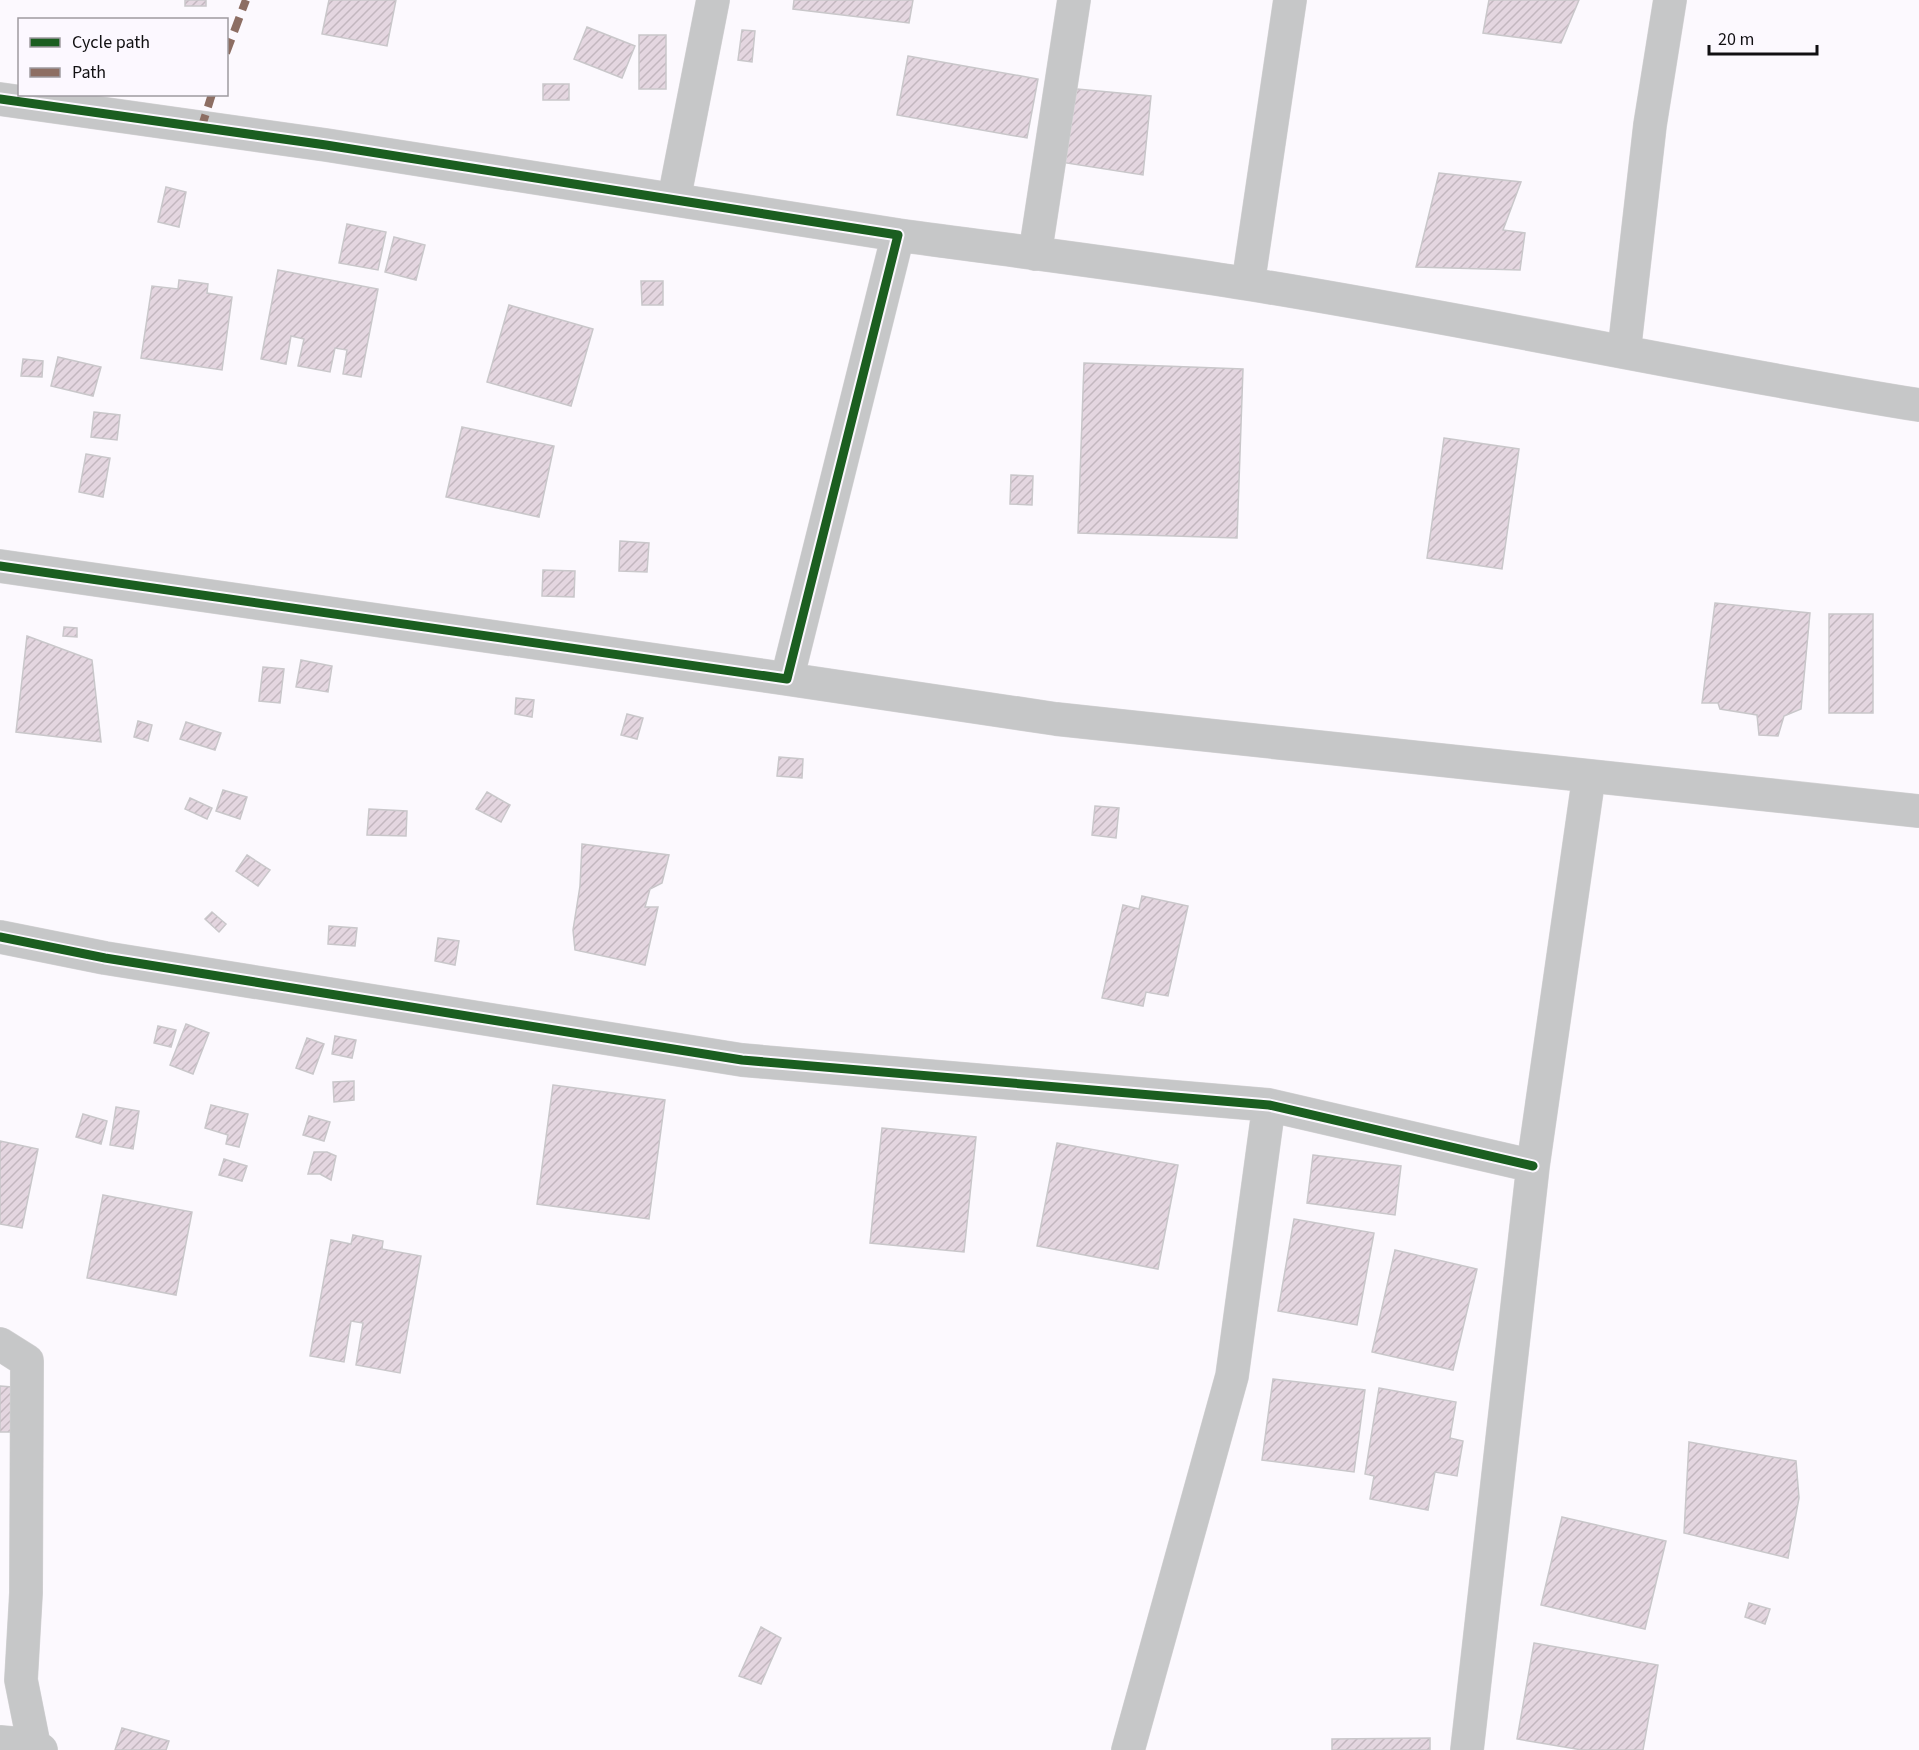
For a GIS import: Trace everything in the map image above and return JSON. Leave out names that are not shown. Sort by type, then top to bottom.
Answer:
[{"type":"street","points":[[674,199],[713,0]]},
{"type":"street","points":[[1035,254],[1074,0]]},
{"type":"street","points":[[1248,284],[1290,0]]},
{"type":"street","points":[[1624,352],[1650,125],[1670,0]]},
{"type":"street","points":[[0,99],[326,145],[898,235],[1248,284],[1806,387],[1919,405]]},
{"type":"street","points":[[787,679],[898,235]]},
{"type":"street","points":[[0,566],[1056,719],[1919,811]]},
{"type":"street","points":[[1467,1750],[1533,1166],[1589,776]]},
{"type":"street","points":[[0,937],[105,958],[742,1060],[1269,1105],[1533,1166]]},
{"type":"street","points":[[1128,1750],[1232,1376],[1269,1105]]},
{"type":"street","points":[[0,1344],[27,1361],[26,1593],[21,1680],[38,1748],[0,1742]]},
{"type":"building","points":[[185,0],[206,0],[206,6],[185,6]]},
{"type":"building","points":[[329,0],[396,0],[387,46],[322,34]]},
{"type":"building","points":[[794,0],[913,0],[909,23],[793,9]]},
{"type":"building","points":[[1489,0],[1579,0],[1561,43],[1483,33]]},
{"type":"building","points":[[587,27],[635,46],[622,78],[574,59]]},
{"type":"building","points":[[742,30],[755,31],[752,62],[738,60]]},
{"type":"building","points":[[639,35],[666,35],[666,89],[639,89]]},
{"type":"building","points":[[908,56],[1038,79],[1027,138],[897,115]]},
{"type":"building","points":[[543,84],[569,84],[569,100],[543,100]]},
{"type":"building","points":[[1077,89],[1151,96],[1143,175],[1060,162]]},
{"type":"building","points":[[1439,173],[1521,182],[1503,230],[1525,233],[1520,270],[1416,267]]},
{"type":"building","points":[[166,187],[186,192],[179,227],[158,222]]},
{"type":"building","points":[[347,224],[386,232],[378,270],[339,263]]},
{"type":"building","points":[[394,237],[425,245],[416,280],[385,272]]},
{"type":"building","points":[[278,270],[378,289],[361,377],[343,374],[347,350],[335,348],[330,372],[298,366],[304,339],[291,336],[286,364],[261,359]]},
{"type":"building","points":[[179,280],[208,284],[207,293],[232,297],[222,370],[141,358],[152,286],[178,289]]},
{"type":"building","points":[[641,281],[663,281],[663,305],[642,305]]},
{"type":"building","points":[[509,305],[593,329],[571,406],[487,382]]},
{"type":"building","points":[[58,357],[101,367],[93,396],[51,386]]},
{"type":"building","points":[[23,359],[43,361],[42,377],[21,376]]},
{"type":"building","points":[[1084,363],[1243,369],[1237,538],[1078,533]]},
{"type":"building","points":[[94,412],[120,415],[117,440],[91,437]]},
{"type":"building","points":[[462,427],[554,446],[539,517],[446,497]]},
{"type":"building","points":[[1444,438],[1519,449],[1502,569],[1427,558]]},
{"type":"building","points":[[86,454],[110,458],[103,497],[79,492]]},
{"type":"building","points":[[1011,475],[1033,476],[1032,505],[1010,504]]},
{"type":"building","points":[[620,541],[649,543],[647,572],[619,571]]},
{"type":"building","points":[[543,570],[575,571],[574,597],[542,596]]},
{"type":"building","points":[[1715,603],[1810,613],[1801,709],[1784,716],[1778,736],[1759,735],[1757,715],[1720,709],[1718,703],[1702,703]]},
{"type":"building","points":[[1829,614],[1873,614],[1873,713],[1829,713]]},
{"type":"building","points":[[64,627],[77,628],[77,637],[63,636]]},
{"type":"building","points":[[27,636],[92,660],[101,742],[16,732]]},
{"type":"building","points":[[301,660],[332,666],[328,692],[296,687]]},
{"type":"building","points":[[263,667],[284,669],[280,703],[259,701]]},
{"type":"building","points":[[516,698],[534,700],[532,717],[515,714]]},
{"type":"building","points":[[627,714],[643,718],[637,739],[621,735]]},
{"type":"building","points":[[138,721],[152,725],[148,741],[134,737]]},
{"type":"building","points":[[186,722],[221,733],[215,750],[180,739]]},
{"type":"building","points":[[779,757],[803,759],[802,778],[777,776]]},
{"type":"building","points":[[223,790],[247,797],[240,819],[216,811]]},
{"type":"building","points":[[487,792],[510,805],[501,822],[476,809]]},
{"type":"building","points":[[190,798],[212,808],[207,819],[185,809]]},
{"type":"building","points":[[1095,806],[1119,808],[1116,838],[1092,835]]},
{"type":"building","points":[[369,809],[407,811],[406,836],[367,835]]},
{"type":"building","points":[[582,844],[669,855],[662,883],[650,889],[645,907],[658,907],[645,965],[575,950],[573,930],[580,886]]},
{"type":"building","points":[[247,855],[270,870],[258,886],[236,871]]},
{"type":"building","points":[[1142,896],[1188,906],[1168,996],[1146,992],[1143,1006],[1102,998],[1123,905],[1139,909]]},
{"type":"building","points":[[212,912],[226,924],[219,932],[205,919]]},
{"type":"building","points":[[329,926],[357,928],[355,946],[328,944]]},
{"type":"building","points":[[438,938],[459,941],[455,965],[435,961]]},
{"type":"building","points":[[186,1024],[209,1033],[193,1074],[170,1065]]},
{"type":"building","points":[[158,1026],[176,1030],[171,1047],[154,1043]]},
{"type":"building","points":[[335,1036],[356,1040],[352,1058],[332,1054]]},
{"type":"building","points":[[307,1038],[324,1044],[313,1074],[296,1068]]},
{"type":"building","points":[[354,1081],[354,1100],[334,1102],[333,1082]]},
{"type":"building","points":[[553,1085],[665,1100],[649,1219],[537,1204]]},
{"type":"building","points":[[211,1105],[248,1114],[239,1147],[226,1144],[228,1135],[205,1128]]},
{"type":"building","points":[[116,1107],[139,1111],[133,1149],[110,1145]]},
{"type":"building","points":[[83,1114],[107,1121],[101,1144],[76,1137]]},
{"type":"building","points":[[309,1116],[330,1122],[324,1141],[303,1135]]},
{"type":"building","points":[[882,1128],[976,1137],[964,1252],[870,1243]]},
{"type":"building","points":[[0,1141],[38,1149],[22,1228],[0,1224]]},
{"type":"building","points":[[1057,1143],[1178,1165],[1158,1269],[1037,1246]]},
{"type":"building","points":[[314,1152],[327,1152],[336,1156],[331,1180],[320,1174],[308,1174]]},
{"type":"building","points":[[1313,1155],[1401,1166],[1395,1215],[1307,1203]]},
{"type":"building","points":[[224,1159],[247,1166],[242,1181],[219,1175]]},
{"type":"building","points":[[103,1195],[192,1212],[176,1295],[87,1278]]},
{"type":"building","points":[[1294,1219],[1374,1233],[1357,1325],[1278,1311]]},
{"type":"building","points":[[353,1235],[383,1241],[382,1249],[421,1256],[400,1373],[356,1365],[363,1323],[351,1321],[344,1362],[310,1356],[331,1240],[351,1244]]},
{"type":"building","points":[[1395,1250],[1477,1269],[1453,1370],[1372,1352]]},
{"type":"building","points":[[1273,1379],[1365,1390],[1354,1472],[1262,1460]]},
{"type":"building","points":[[0,1386],[12,1387],[11,1432],[0,1432]]},
{"type":"building","points":[[1379,1388],[1456,1402],[1450,1438],[1463,1441],[1457,1476],[1435,1472],[1428,1510],[1370,1499],[1374,1476],[1365,1474]]},
{"type":"building","points":[[1689,1442],[1796,1461],[1799,1498],[1788,1558],[1684,1533]]},
{"type":"building","points":[[1562,1517],[1666,1541],[1645,1629],[1541,1605]]},
{"type":"building","points":[[1749,1603],[1770,1609],[1765,1624],[1745,1617]]},
{"type":"building","points":[[761,1627],[781,1638],[761,1684],[739,1676]]},
{"type":"building","points":[[1534,1643],[1658,1665],[1643,1750],[1582,1750],[1517,1739]]},
{"type":"building","points":[[122,1728],[169,1741],[166,1750],[115,1750]]},
{"type":"building","points":[[1430,1738],[1430,1750],[1332,1750],[1332,1739]]},
{"type":"marked path","points":[[228,48],[246,0]]},
{"type":"marked path","points":[[201,129],[211,96]]},
{"type":"cycle path","points":[[0,99],[326,145],[898,235],[787,679],[0,566]]},
{"type":"cycle path","points":[[0,937],[105,958],[742,1060],[1269,1105],[1533,1166]]}]
